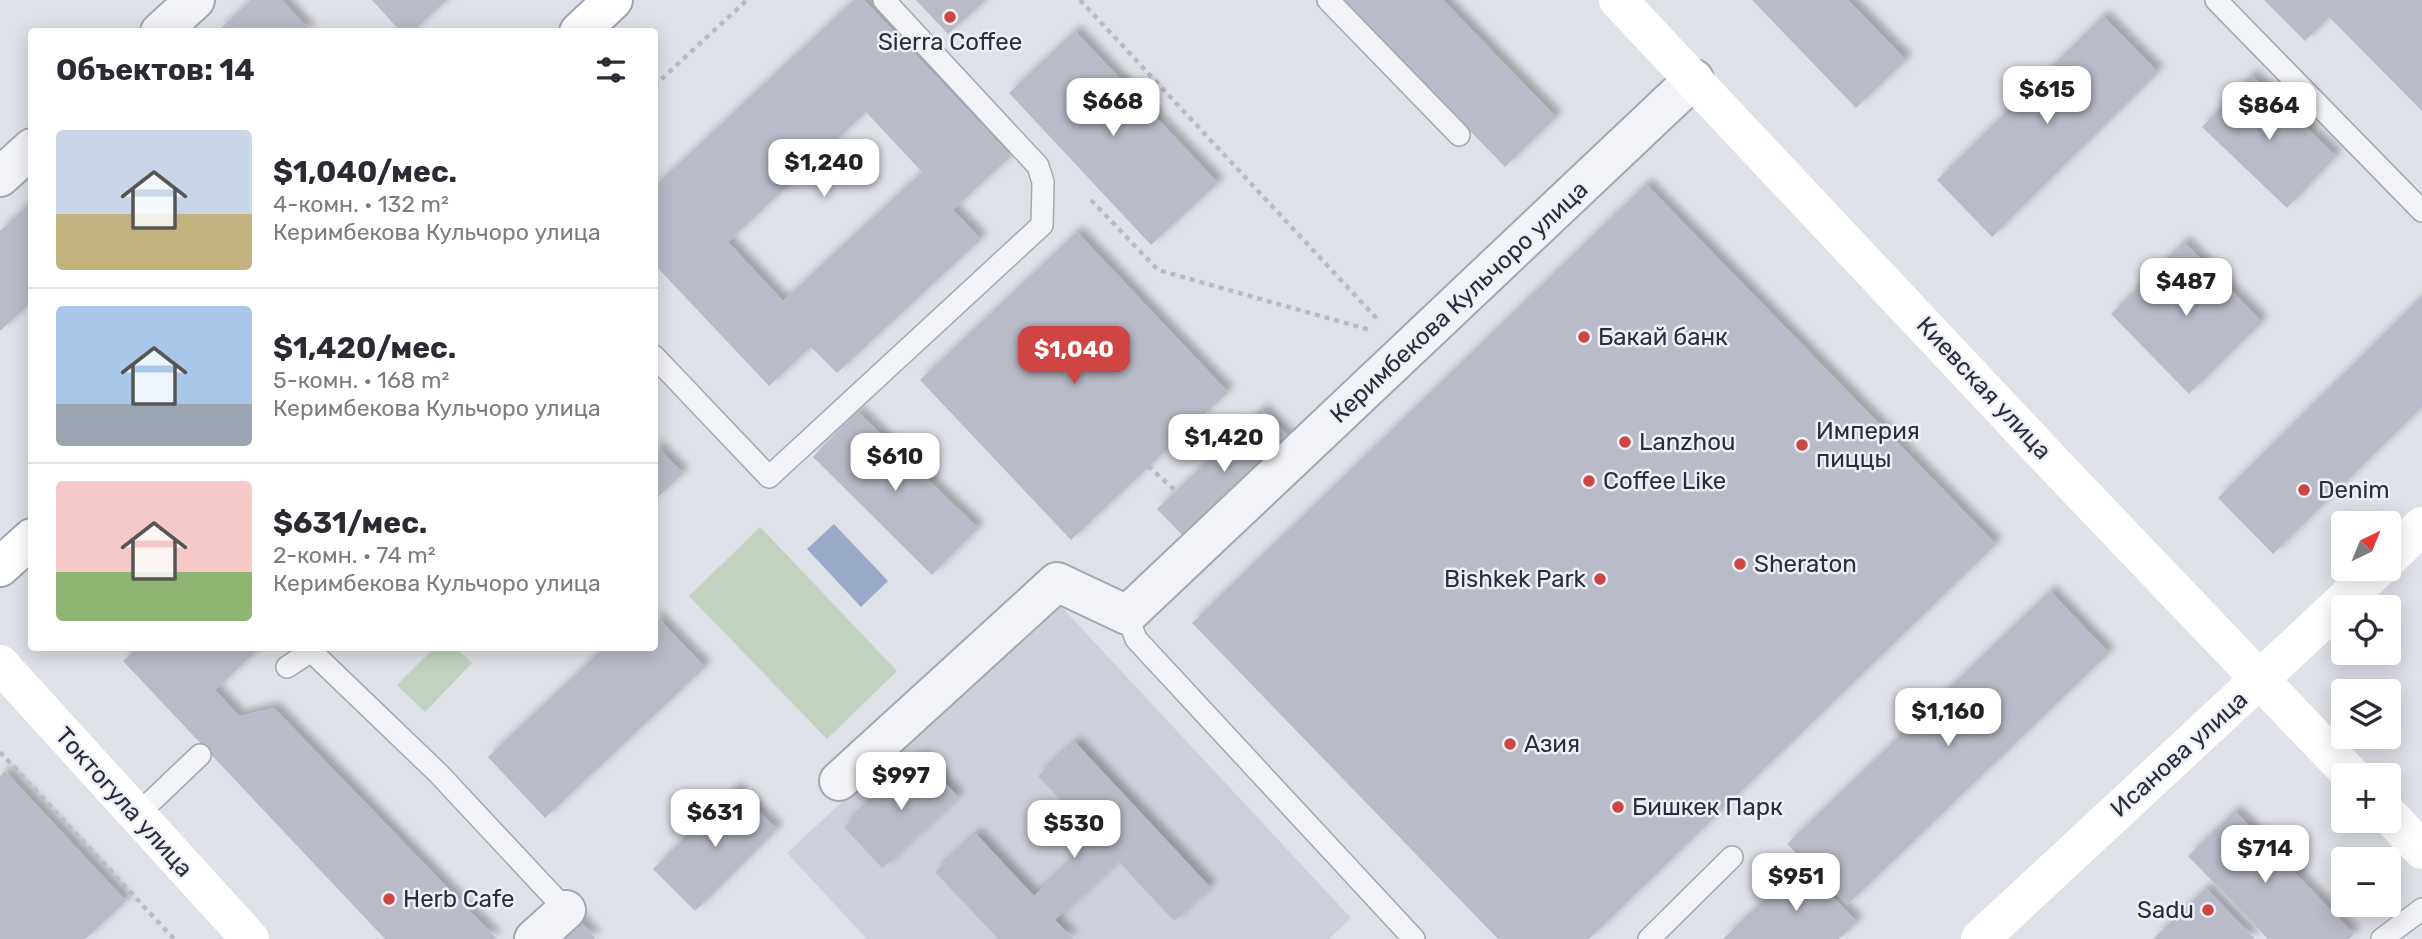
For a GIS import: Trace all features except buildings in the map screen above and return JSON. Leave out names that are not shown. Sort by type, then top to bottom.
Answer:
[{"type":"main road","points":[[583,28],[613,0]]},
{"type":"main road","name":"Киевская улица","points":[[1627,3],[1694,79],[2054,464],[2340,763]]},
{"type":"main road","points":[[2401,546],[2422,526]]},
{"type":"main road","points":[[0,567],[28,542]]},
{"type":"main road","name":"Исанова улица","points":[[1980,939],[2365,581]]},
{"type":"main road","name":"Токтогула улица","points":[[0,664],[250,939]]},
{"type":"main road","points":[[2401,828],[2422,850]]},
{"type":"street","points":[[164,28],[195,0]]},
{"type":"street","name":"Керимбекова Кульчоро улица","points":[[1127,615],[1694,79]]},
{"type":"street","points":[[0,177],[28,152]]},
{"type":"street","points":[[839,781],[1057,582],[1127,615]]},
{"type":"street","points":[[534,939],[566,910]]},
{"type":"lane","points":[[658,360],[769,477],[1042,225],[1043,181],[1038,166],[884,0]]},
{"type":"lane","points":[[1328,0],[1459,135]]},
{"type":"lane","points":[[2216,0],[2422,211]]},
{"type":"lane","points":[[1127,615],[1136,639],[1414,939]]},
{"type":"lane","points":[[287,667],[312,651]]},
{"type":"lane","points":[[315,651],[439,774],[566,910]]},
{"type":"lane","points":[[136,816],[200,755]]},
{"type":"lane","points":[[1649,939],[1732,857]]},
{"type":"lane","points":[[2382,939],[2422,909]]},
{"type":"path","points":[[658,82],[747,0]]},
{"type":"path","points":[[1080,0],[1385,327]]},
{"type":"path","points":[[1091,200],[1158,270],[1382,334]]},
{"type":"path","points":[[1148,466],[1194,508]]},
{"type":"path","points":[[0,752],[174,939]]},
{"type":"shaded area","points":[[1057,602],[1351,918],[1329,939],[867,939],[787,853]]},
{"type":"green space","points":[[760,527],[897,671],[827,739],[689,596]]},
{"type":"green space","points":[[431,651],[459,651],[472,663],[425,712],[397,685]]},
{"type":"water","points":[[834,524],[888,581],[861,607],[807,549]]},
{"type":"place","name":"Sierra Coffee","points":[[950,17]]},
{"type":"place","name":"Бакай банк","points":[[1584,337]]},
{"type":"place","name":"Lanzhou","points":[[1625,442]]},
{"type":"place","name":"Империя пиццы","points":[[1802,445]]},
{"type":"place","name":"Coffee Like","points":[[1589,481]]},
{"type":"place","name":"Denim","points":[[2304,490]]},
{"type":"place","name":"Sheraton","points":[[1740,564]]},
{"type":"place","name":"Bishkek Park","points":[[1600,579]]},
{"type":"place","name":"Азия","points":[[1510,744]]},
{"type":"place","name":"Бишкек Парк","points":[[1618,807]]},
{"type":"place","name":"Herb Cafe","points":[[389,899]]},
{"type":"place","name":"Sadu","points":[[2208,910]]}]
